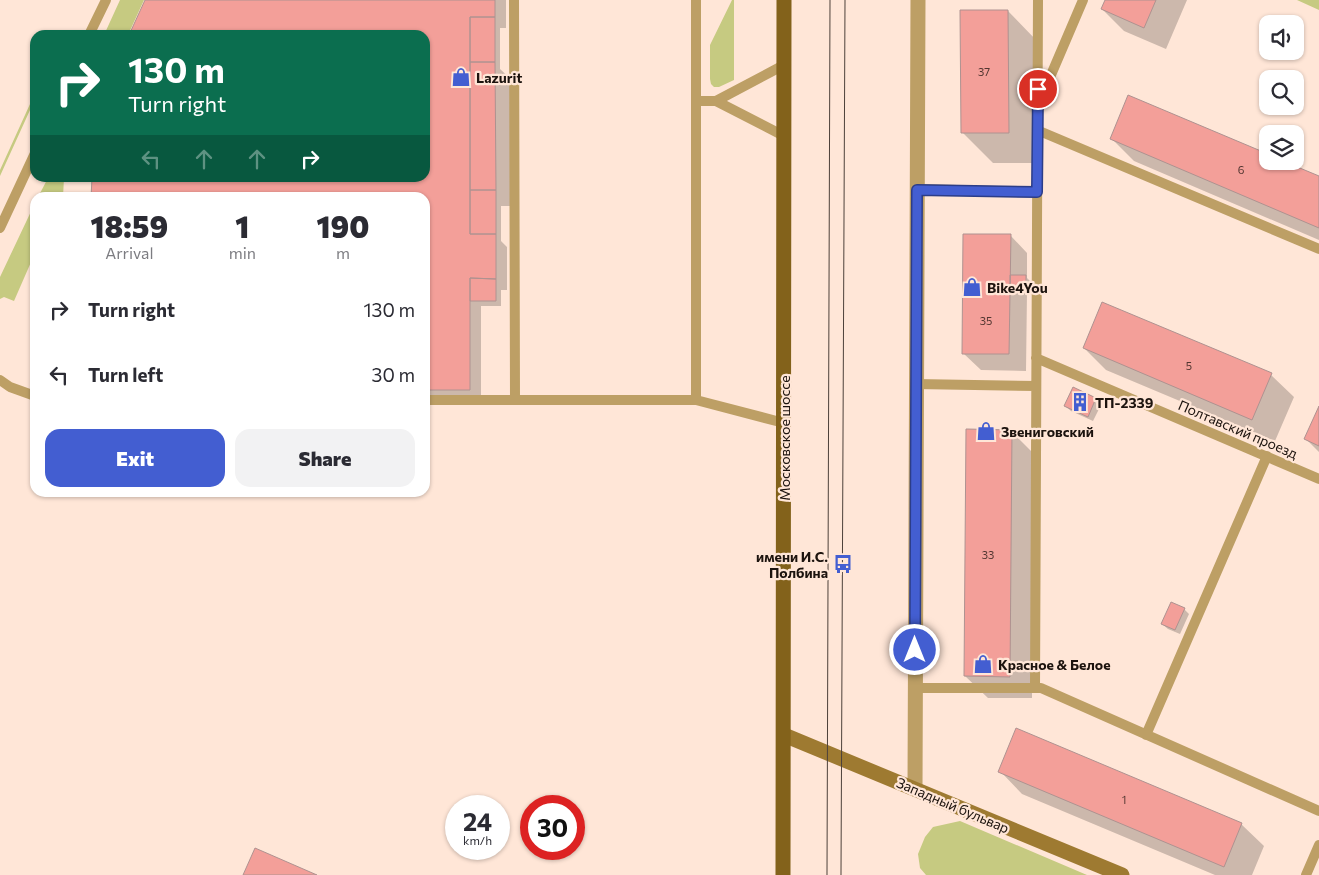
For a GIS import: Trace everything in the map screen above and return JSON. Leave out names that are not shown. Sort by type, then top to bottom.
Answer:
[{"type":"main road","name":"Московское шоссе","points":[[783,875],[784,0]]},
{"type":"street","points":[[915,789],[918,0]]},
{"type":"street","name":"Западный бульвар","points":[[784,734],[1122,875]]},
{"type":"lane","points":[[92,30],[106,0]]},
{"type":"lane","points":[[514,0],[515,400]]},
{"type":"lane","points":[[696,0],[696,400]]},
{"type":"lane","points":[[1035,688],[1038,0]]},
{"type":"lane","points":[[1038,107],[1082,0]]},
{"type":"lane","points":[[716,101],[784,65]]},
{"type":"lane","points":[[696,101],[716,101],[784,136]]},
{"type":"lane","points":[[1037,130],[1319,248]]},
{"type":"lane","points":[[0,228],[30,164]]},
{"type":"lane","points":[[917,190],[1037,192]]},
{"type":"lane","name":"Полтавский проезд","points":[[1036,358],[1319,478]]},
{"type":"lane","points":[[0,380],[10,387],[30,394]]},
{"type":"lane","points":[[916,384],[1036,386]]},
{"type":"lane","points":[[430,400],[696,400],[784,423]]},
{"type":"lane","points":[[1146,735],[1267,456]]},
{"type":"lane","points":[[915,688],[1040,688],[1319,811]]},
{"type":"lane","points":[[1306,875],[1319,845]]},
{"type":"green space","points":[[120,0],[144,0],[130,30],[106,30]]},
{"type":"green space","points":[[732,0],[734,0],[734,80],[719,87],[714,87],[710,79],[710,45]]},
{"type":"green space","points":[[1297,0],[1319,0],[1319,10]]},
{"type":"green space","points":[[30,104],[30,110],[0,176],[0,170]]},
{"type":"green space","points":[[46,182],[64,182],[63,192],[41,192]]},
{"type":"green space","points":[[30,214],[30,264],[14,301],[4,297],[0,299],[0,277]]},
{"type":"green space","points":[[960,821],[1087,875],[926,875],[920,868],[918,854],[925,837],[933,827]]},
{"type":"building","points":[[145,0],[495,0],[495,17],[470,17],[470,234],[496,234],[496,279],[470,278],[470,390],[430,390],[430,192],[91,192],[92,182],[430,182],[430,30],[131,30]]},
{"type":"building","points":[[1105,0],[1156,0],[1144,28],[1101,9]]},
{"type":"building","points":[[960,10],[1008,10],[1009,133],[961,133]]},
{"type":"building","points":[[470,17],[495,17],[495,62],[470,62]]},
{"type":"building","points":[[470,62],[495,62],[496,190],[470,190]]},
{"type":"building","points":[[1128,95],[1259,150],[1259,170],[1304,170],[1319,176],[1319,228],[1110,139]]},
{"type":"building","points":[[470,190],[496,190],[496,234],[470,234]]},
{"type":"building","points":[[963,234],[1011,234],[1009,354],[962,354]]},
{"type":"building","points":[[1010,275],[1026,275],[1026,287],[1010,287]]},
{"type":"building","points":[[470,278],[496,279],[496,301],[470,301]]},
{"type":"building","points":[[1102,302],[1272,373],[1252,420],[1083,348]]},
{"type":"building","name":"ТП-2339","points":[[1073,387],[1096,398],[1088,417],[1064,406]]},
{"type":"building","points":[[1319,406],[1319,446],[1304,439]]},
{"type":"building","points":[[966,429],[1012,430],[1010,677],[964,676]]},
{"type":"building","points":[[1171,602],[1185,608],[1175,630],[1161,624]]},
{"type":"building","points":[[1016,728],[1242,823],[1224,867],[998,772]]},
{"type":"building","points":[[255,848],[317,875],[243,875]]},
{"type":"tram line","points":[[827,875],[830,0]]},
{"type":"tram line","points":[[841,875],[845,0]]},
{"type":"place","name":"Lazurit","points":[[461,77]]},
{"type":"place","name":"Bike4You","points":[[972,287]]},
{"type":"place","name":"ТП-2339","points":[[1080,402]]},
{"type":"place","name":"Звениговский","points":[[986,431]]},
{"type":"place","name":"имени И.С. Полбина","points":[[843,564]]},
{"type":"place","name":"Красное & Белое","points":[[983,664]]},
{"type":"route","points":[[915,650],[917,190],[1037,192],[1038,89]]}]
